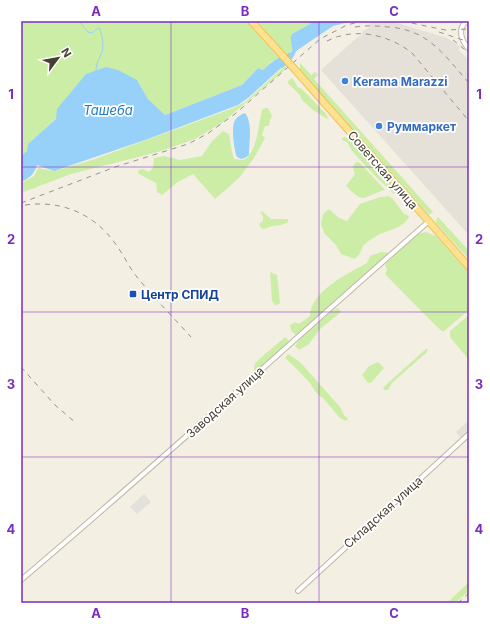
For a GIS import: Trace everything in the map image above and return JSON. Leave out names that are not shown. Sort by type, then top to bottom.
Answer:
[{"type":"main road","name":"Советская улица","points":[[251,21],[469,267]]},
{"type":"street","points":[[467,21],[462,26],[461,30],[462,40],[469,49]]},
{"type":"street","name":"Заводская улица","points":[[21,580],[428,222]]},
{"type":"street","name":"Складская улица","points":[[298,591],[469,434]]},
{"type":"shaded area","points":[[394,22],[447,38],[460,47],[458,50],[469,60],[469,235],[321,70],[362,35],[362,32],[370,27],[369,23]]},
{"type":"shaded area","points":[[469,420],[469,432],[461,439],[456,432]]},
{"type":"shaded area","points":[[144,494],[151,502],[137,514],[130,507]]},
{"type":"green space","points":[[21,21],[247,21],[279,58],[271,62],[263,70],[258,68],[242,85],[165,115],[148,99],[137,80],[72,93],[58,109],[56,119],[28,144],[27,151],[21,156]]},
{"type":"green space","points":[[257,21],[315,21],[292,34],[292,52],[285,54]]},
{"type":"green space","points":[[300,63],[311,75],[315,72],[318,75],[314,79],[433,212],[429,215],[300,71]]},
{"type":"green space","points":[[285,66],[287,68],[223,122],[195,139],[158,152],[71,174],[21,193],[21,183],[34,176],[38,168],[54,171],[92,160],[231,109],[245,102]]},
{"type":"green space","points":[[292,78],[298,87],[302,89],[326,114],[327,119],[313,110],[302,100],[300,95],[288,83],[288,81]]},
{"type":"green space","points":[[268,108],[272,116],[269,126],[265,126],[262,135],[265,138],[254,158],[239,178],[215,199],[193,174],[178,182],[162,195],[157,192],[156,183],[139,174],[138,171],[142,169],[149,172],[153,168],[154,158],[164,156],[180,160],[202,156],[212,141],[223,131],[229,134],[234,159],[244,160],[249,156],[255,144],[262,110]]},
{"type":"green space","points":[[345,137],[351,141],[366,158],[366,160],[373,165],[380,175],[382,175],[396,192],[394,194],[353,152],[347,142],[342,140],[342,138]]},
{"type":"green space","points":[[357,162],[360,163],[385,190],[361,198],[346,186],[355,174],[353,166]]},
{"type":"green space","points":[[389,196],[404,214],[409,216],[407,220],[400,226],[378,235],[366,243],[355,259],[341,254],[336,245],[324,233],[321,224],[323,214],[329,209],[339,218],[347,221],[360,204],[380,197]]},
{"type":"green space","points":[[262,211],[271,219],[288,219],[288,222],[264,229],[261,228],[259,224],[263,221],[263,216],[260,212]]},
{"type":"green space","points":[[438,217],[469,251],[469,259],[436,223]]},
{"type":"green space","points":[[426,232],[436,236],[469,273],[469,310],[444,331],[435,325],[385,274],[387,270],[385,264],[418,234]]},
{"type":"green space","points":[[381,252],[389,253],[296,335],[291,331],[290,325],[295,322],[299,324],[310,316],[316,299],[323,291],[331,284],[367,263],[370,256]]},
{"type":"green space","points":[[270,272],[277,275],[280,303],[276,306],[272,301]]},
{"type":"green space","points":[[338,308],[341,312],[320,329],[309,344],[299,350],[295,346],[300,339],[332,311]]},
{"type":"green space","points":[[469,315],[469,360],[450,337],[450,331]]},
{"type":"green space","points":[[285,337],[289,341],[253,374],[256,362]]},
{"type":"green space","points":[[426,349],[428,349],[427,352],[392,383],[388,390],[383,388],[388,383]]},
{"type":"green space","points":[[288,354],[300,362],[340,407],[348,419],[346,421],[340,418],[316,392],[310,383],[285,358]]},
{"type":"green space","points":[[378,362],[384,368],[371,383],[368,383],[362,375],[369,366]]},
{"type":"green space","points":[[469,582],[469,591],[455,603],[447,603]]},
{"type":"water","name":"Ташеба","points":[[315,21],[353,21],[333,26],[296,51],[288,64],[280,69],[238,105],[148,139],[54,171],[37,165],[31,175],[21,182],[21,156],[27,151],[28,144],[56,119],[57,109],[86,74],[106,67],[118,70],[137,80],[148,99],[165,115],[242,85],[258,68],[263,70],[276,59],[292,52],[292,34]]},
{"type":"water","points":[[245,113],[250,128],[249,155],[242,159],[237,157],[236,154],[233,128],[235,120]]},
{"type":"waterway","points":[[79,21],[88,32],[92,33],[98,28],[100,29],[103,49],[96,70]]},
{"type":"railway","points":[[21,203],[115,167],[188,144],[207,134],[235,114],[320,39],[347,25],[362,21]]},
{"type":"railway","points":[[402,21],[445,30],[469,29]]},
{"type":"railway","points":[[355,27],[389,27],[415,33],[435,46],[469,83]]},
{"type":"railway","points":[[439,32],[469,42]]},
{"type":"railway","points":[[327,41],[348,34],[359,34],[382,37],[403,46],[412,53],[469,121]]},
{"type":"railway","points":[[453,40],[469,53]]},
{"type":"railway","points":[[25,205],[38,204],[63,207],[86,216],[96,223],[114,242],[143,285],[191,337]]},
{"type":"railway","points":[[21,367],[55,405],[76,423]]},
{"type":"railway","points":[[458,603],[469,593]]},
{"type":"place","name":"Kerama Marazzi","points":[[345,81]]},
{"type":"place","name":"Руммаркет","points":[[379,126]]},
{"type":"place","name":"Центр СПИД","points":[[133,294]]}]
